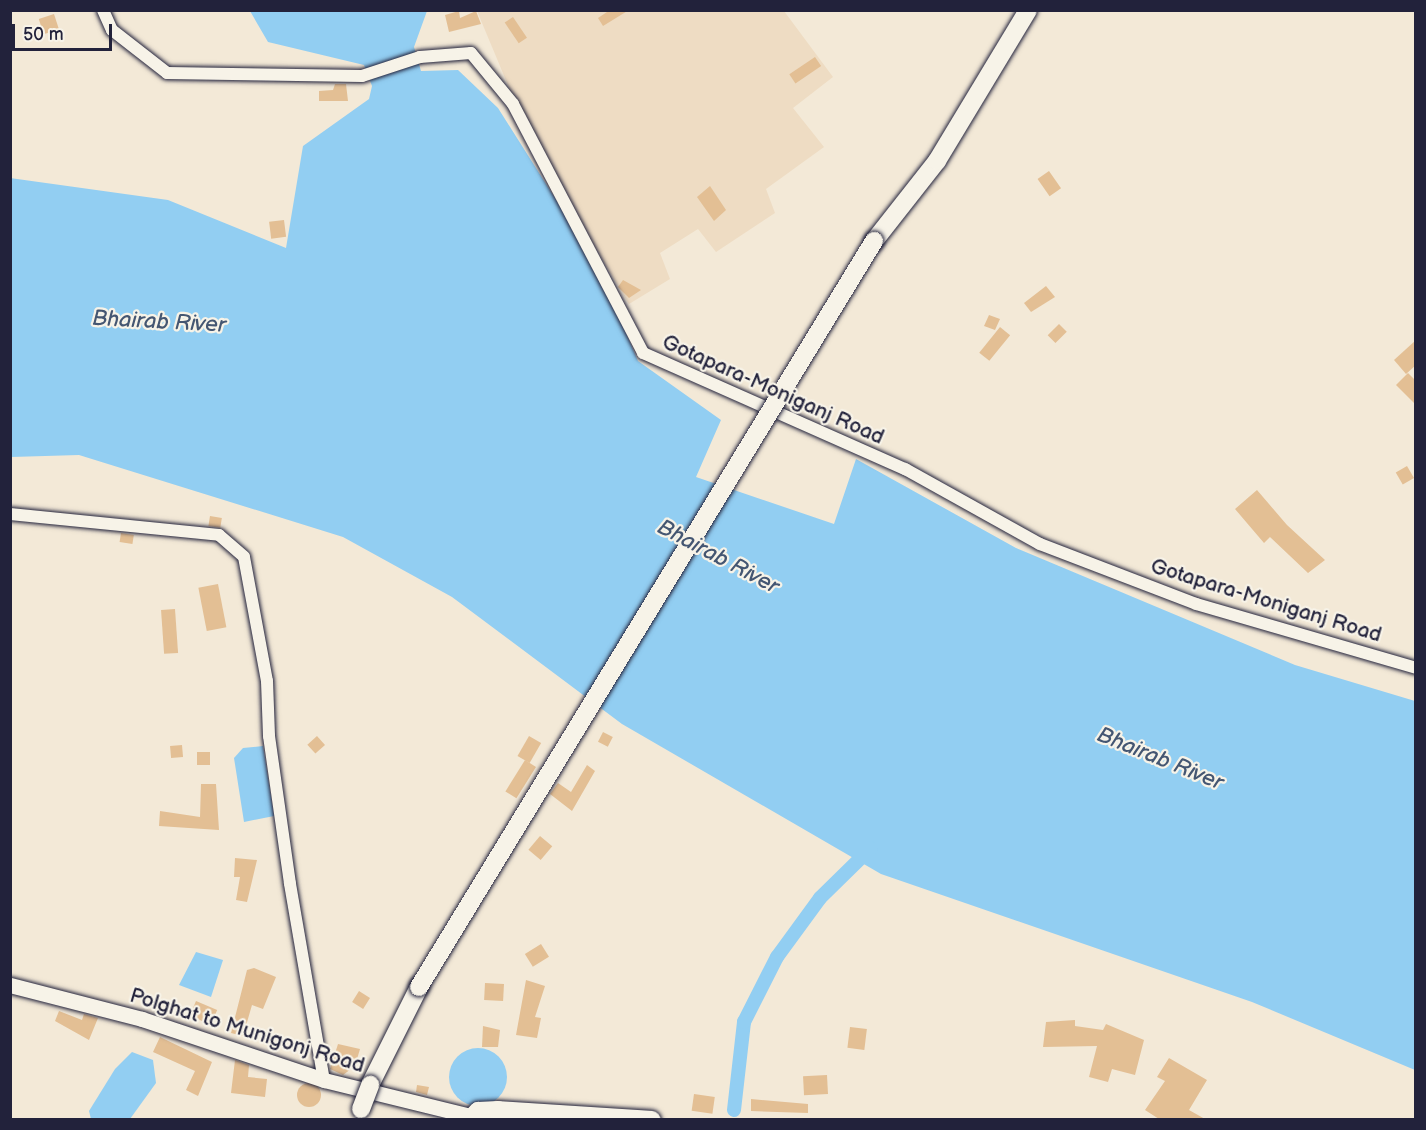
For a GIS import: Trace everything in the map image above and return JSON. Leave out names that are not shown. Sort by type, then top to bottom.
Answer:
[{"type":"main road","points":[[359,1114],[370,1085],[419,987],[874,241],[937,161],[1028,10]]},
{"type":"main road","points":[[470,1118],[498,1110],[652,1119]]},
{"type":"street","name":"Gotapara-Moniganj Road","points":[[103,10],[112,30],[167,73],[362,76],[420,57],[471,52],[513,104],[643,353],[904,469],[1040,544],[1196,604],[1416,668]]},
{"type":"street","points":[[10,514],[219,535],[244,557],[267,681],[268,736],[288,873],[324,1080]]},
{"type":"street","name":"Polghat to Munigonj Road","points":[[10,985],[142,1019],[324,1080],[470,1118]]},
{"type":"shaded area","points":[[477,11],[784,11],[833,77],[793,108],[824,147],[766,189],[775,213],[716,252],[698,229],[660,253],[670,279],[629,304],[569,204],[510,90]]},
{"type":"water","name":"Bhairab River","points":[[250,11],[427,11],[414,47],[421,71],[458,70],[498,108],[596,263],[638,361],[721,420],[696,477],[834,524],[856,459],[1016,548],[1295,665],[1415,701],[1415,1070],[1252,1002],[881,874],[622,724],[452,597],[343,537],[79,455],[11,457],[10,178],[168,200],[286,248],[303,146],[369,99],[372,86],[364,65],[268,42]]},
{"type":"water","points":[[263,746],[274,816],[244,822],[234,758],[243,748]]},
{"type":"water","points":[[196,952],[223,960],[211,997],[179,985]]},
{"type":"water","points":[[478,1048],[494,1053],[502,1061],[507,1077],[502,1093],[494,1101],[478,1106],[462,1101],[454,1093],[449,1077],[454,1061],[462,1053]]},
{"type":"water","points":[[132,1052],[153,1060],[156,1083],[130,1119],[91,1119],[89,1111],[115,1069]]},
{"type":"building","points":[[610,10],[629,10],[603,26],[598,18]]},
{"type":"building","points":[[459,11],[460,18],[476,11],[481,24],[449,32],[445,15]]},
{"type":"building","points":[[54,14],[59,29],[44,34],[39,19]]},
{"type":"building","points":[[513,17],[527,38],[519,43],[505,23]]},
{"type":"building","points":[[815,57],[821,66],[795,83],[789,74]]},
{"type":"building","points":[[335,84],[346,84],[348,101],[319,101],[319,91],[333,90]]},
{"type":"building","points":[[1049,171],[1061,188],[1050,196],[1038,179]]},
{"type":"building","points":[[710,186],[726,210],[714,221],[697,197]]},
{"type":"building","points":[[284,220],[286,237],[271,239],[269,222]]},
{"type":"building","points":[[623,280],[641,290],[629,298],[618,287]]},
{"type":"building","points":[[1046,286],[1055,297],[1031,312],[1024,303]]},
{"type":"building","points":[[989,315],[1000,319],[995,330],[984,326]]},
{"type":"building","points":[[1059,324],[1067,332],[1055,343],[1048,335]]},
{"type":"building","points":[[1000,327],[1010,335],[989,361],[979,353]]},
{"type":"building","points":[[1416,340],[1416,365],[1406,374],[1394,360]]},
{"type":"building","points":[[1408,373],[1416,381],[1416,405],[1396,385]]},
{"type":"building","points":[[1407,466],[1414,478],[1403,485],[1396,472]]},
{"type":"building","points":[[1257,490],[1287,525],[1325,560],[1308,573],[1270,537],[1264,543],[1235,509]]},
{"type":"building","points":[[210,516],[222,518],[220,528],[208,526]]},
{"type":"building","points":[[121,533],[134,535],[132,544],[120,542]]},
{"type":"building","points":[[218,584],[226,627],[207,631],[198,588]]},
{"type":"building","points":[[175,609],[178,653],[164,654],[161,610]]},
{"type":"building","points":[[603,732],[613,737],[608,747],[598,742]]},
{"type":"building","points":[[317,736],[325,745],[315,754],[307,745]]},
{"type":"building","points":[[529,736],[541,743],[530,763],[518,756]]},
{"type":"building","points":[[182,745],[183,757],[171,758],[170,746]]},
{"type":"building","points":[[197,752],[210,752],[210,765],[197,765]]},
{"type":"building","points":[[525,760],[536,767],[516,798],[505,791]]},
{"type":"building","points":[[587,765],[595,771],[572,811],[550,794],[558,783],[571,792]]},
{"type":"building","points":[[201,784],[216,784],[219,830],[159,826],[160,811],[200,817]]},
{"type":"building","points":[[540,836],[552,846],[541,860],[528,850]]},
{"type":"building","points":[[235,858],[257,860],[247,902],[236,900],[240,877],[234,877]]},
{"type":"building","points":[[541,944],[549,957],[533,967],[525,954]]},
{"type":"building","points":[[254,968],[276,977],[263,1009],[252,1005],[243,1036],[231,1033],[247,970]]},
{"type":"building","points":[[526,980],[545,986],[535,1017],[541,1018],[537,1038],[516,1035]]},
{"type":"building","points":[[485,983],[504,984],[503,1001],[484,1000]]},
{"type":"building","points":[[359,991],[370,998],[363,1009],[352,1002]]},
{"type":"building","points":[[196,1001],[217,1010],[211,1025],[190,1016]]},
{"type":"building","points":[[59,1011],[82,1020],[84,1014],[98,1018],[89,1040],[55,1021]]},
{"type":"building","points":[[1075,1020],[1075,1026],[1103,1030],[1106,1024],[1144,1040],[1135,1075],[1112,1069],[1108,1082],[1089,1077],[1097,1046],[1043,1047],[1046,1022]]},
{"type":"building","points":[[483,1026],[500,1030],[498,1047],[482,1047]]},
{"type":"building","points":[[850,1027],[867,1029],[864,1050],[847,1048]]},
{"type":"building","points":[[160,1037],[212,1062],[198,1096],[186,1090],[195,1071],[153,1052]]},
{"type":"building","points":[[338,1044],[360,1049],[355,1066],[343,1075],[330,1069]]},
{"type":"building","points":[[1169,1058],[1207,1080],[1189,1110],[1205,1119],[1159,1119],[1145,1110],[1165,1081],[1157,1077]]},
{"type":"building","points":[[235,1060],[249,1065],[248,1077],[267,1079],[265,1097],[231,1093]]},
{"type":"building","points":[[827,1075],[828,1094],[804,1095],[803,1076]]},
{"type":"building","points":[[309,1083],[317,1087],[321,1095],[317,1103],[309,1107],[301,1103],[297,1095],[301,1087]]},
{"type":"building","points":[[417,1085],[429,1087],[427,1095],[416,1092]]},
{"type":"building","points":[[694,1094],[715,1097],[712,1114],[692,1111]]},
{"type":"building","points":[[751,1099],[808,1104],[808,1113],[751,1111]]},
{"type":"waterway","points":[[734,1110],[744,1022],[777,957],[820,898],[871,848]]}]
